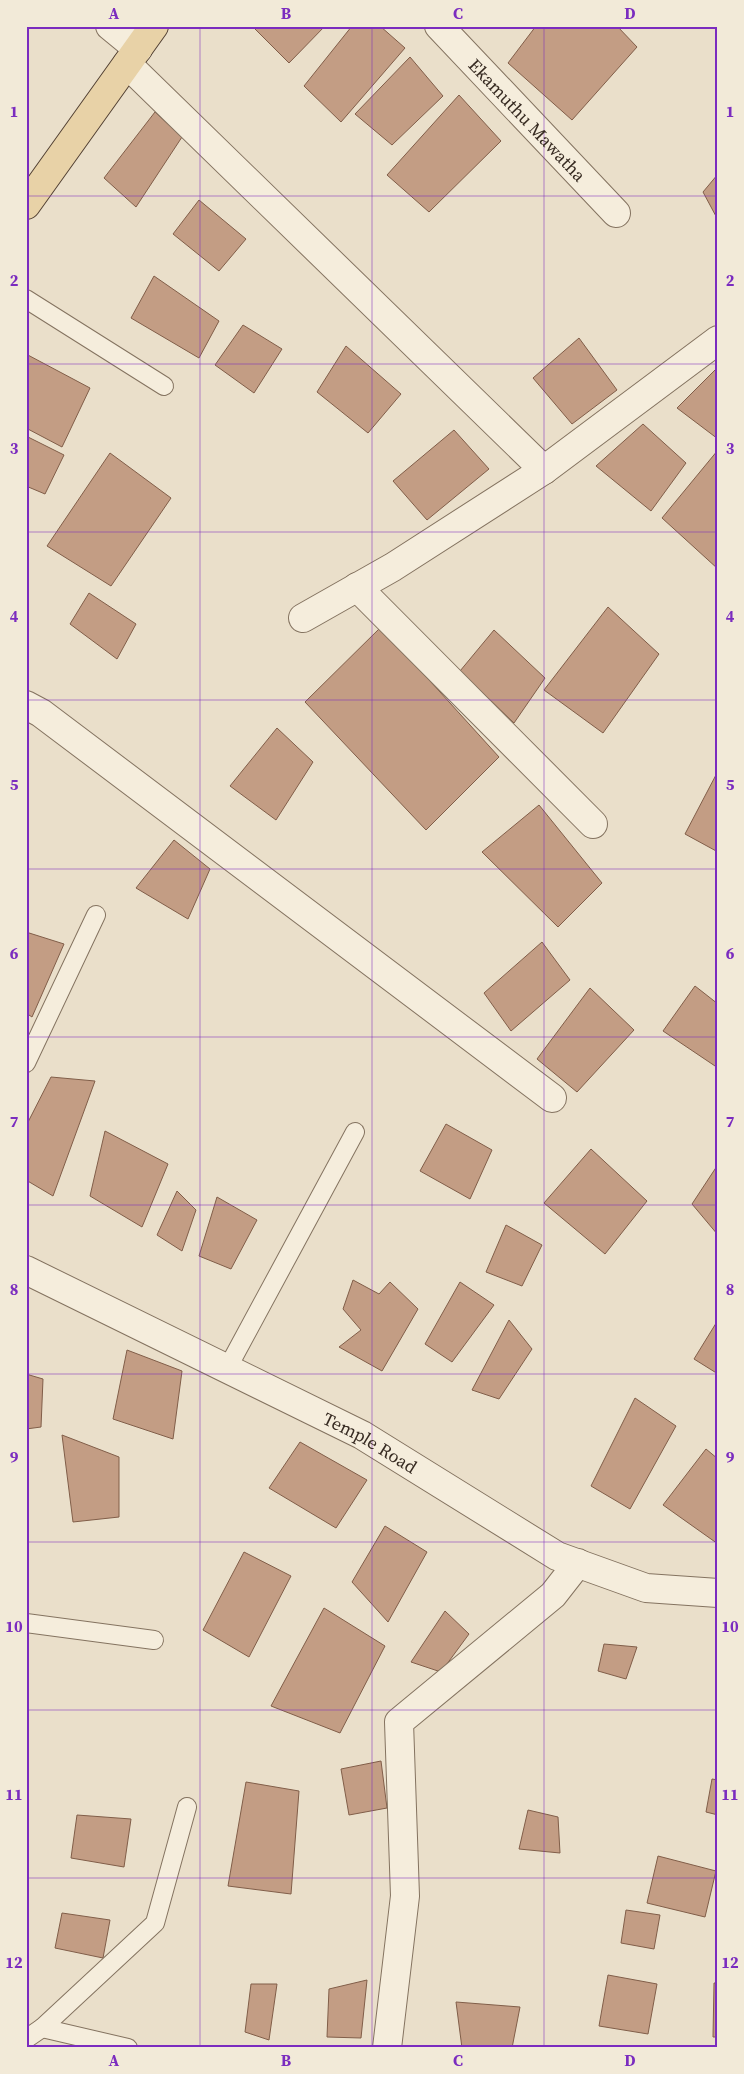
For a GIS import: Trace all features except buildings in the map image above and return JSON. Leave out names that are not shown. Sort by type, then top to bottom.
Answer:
[{"type":"main road","points":[[26,205],[154,26]]},
{"type":"street","points":[[110,26],[132,56],[544,470]]},
{"type":"street","name":"Ekamuthu Mawatha","points":[[439,26],[616,213]]},
{"type":"street","points":[[303,618],[393,567],[544,470],[718,340]]},
{"type":"street","points":[[357,587],[593,824]]},
{"type":"street","points":[[26,705],[57,725],[552,1098]]},
{"type":"street","name":"Temple Road","points":[[26,1270],[362,1435],[557,1556],[646,1588],[718,1593]]},
{"type":"street","points":[[387,2048],[405,1896],[399,1722],[553,1595],[578,1563]]},
{"type":"lane","points":[[26,298],[164,386]]},
{"type":"lane","points":[[26,1063],[96,915]]},
{"type":"lane","points":[[227,1369],[355,1132]]},
{"type":"lane","points":[[26,1623],[154,1640]]},
{"type":"lane","points":[[26,2039],[42,2028],[155,1923],[187,1807]]},
{"type":"lane","points":[[42,2028],[128,2048]]}]
